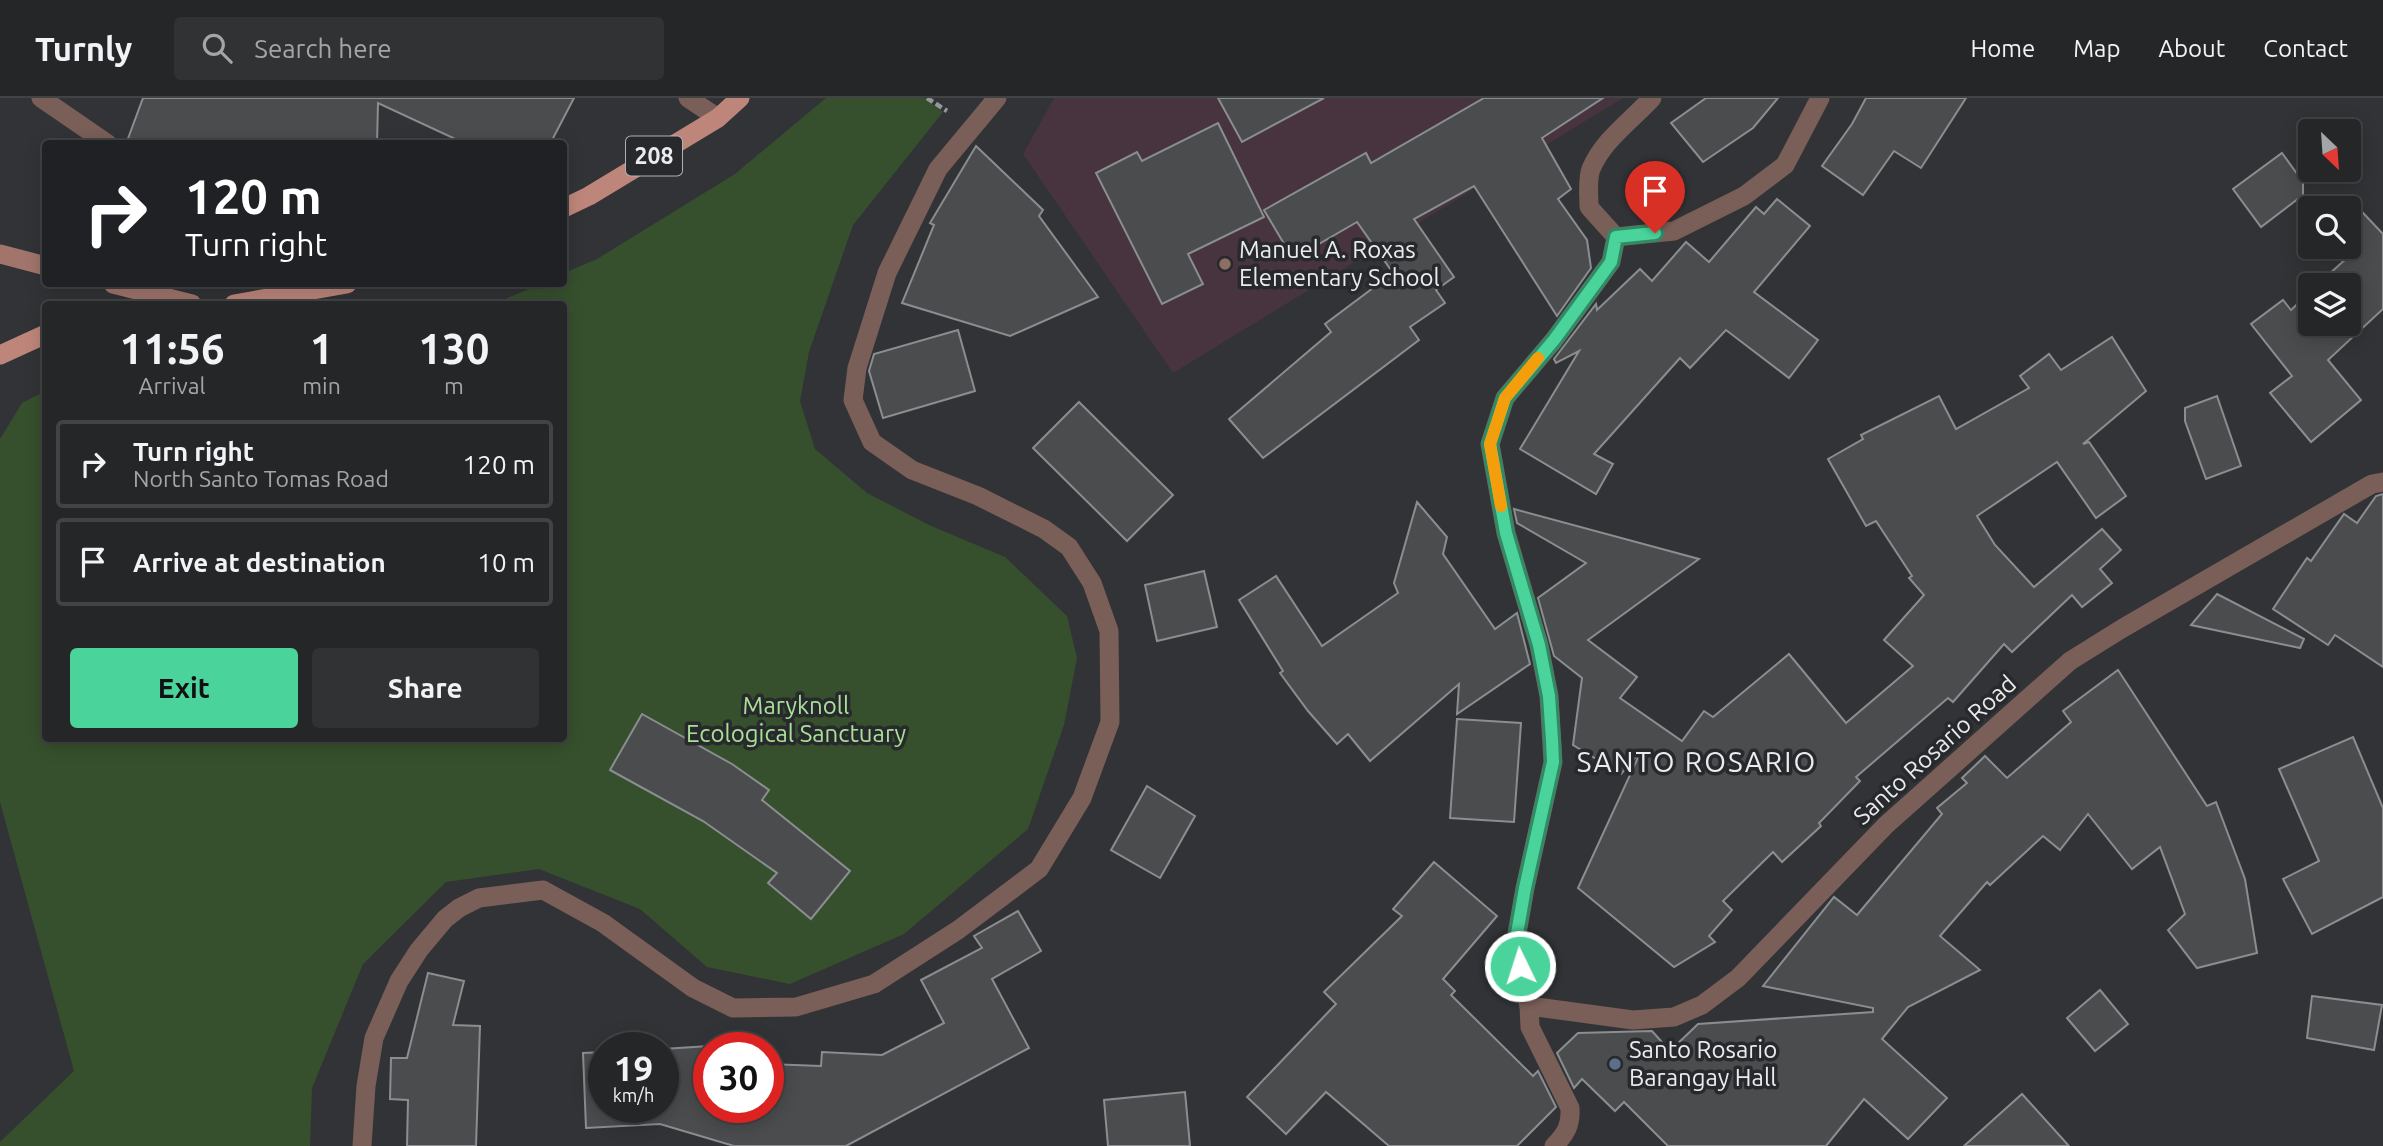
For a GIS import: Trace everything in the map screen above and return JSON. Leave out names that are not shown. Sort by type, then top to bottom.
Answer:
[{"type":"main road","name":"208","points":[[567,206],[718,118],[740,98]]},
{"type":"main road","points":[[0,254],[42,265]]},
{"type":"main road","points":[[125,287],[180,301]]},
{"type":"main road","points":[[251,301],[329,287]]},
{"type":"main road","points":[[0,355],[42,336]]},
{"type":"street","points":[[41,98],[102,140]]},
{"type":"street","points":[[688,98],[718,118]]},
{"type":"street","points":[[362,1146],[366,1086],[374,1038],[399,981],[419,950],[445,919],[479,898],[543,890],[603,923],[693,988],[733,1008],[796,1007],[874,984],[958,930],[1039,869],[1082,798],[1110,722],[1109,631],[1091,583],[1069,547],[1044,529],[978,496],[912,470],[872,442],[853,400],[856,368],[887,273],[937,169],[997,98]]},
{"type":"street","points":[[1616,237],[1589,207],[1590,171],[1609,139],[1632,120],[1652,98]]},
{"type":"street","points":[[1616,237],[1674,230],[1744,196],[1785,165],[1820,98]]},
{"type":"street","points":[[1554,1146],[1564,1136],[1571,1122],[1570,1108],[1530,1027],[1529,1006],[1515,945],[1553,762],[1549,696],[1539,645],[1506,533],[1490,444],[1505,398],[1554,340],[1611,262],[1616,237]]},
{"type":"street","name":"Santo Rosario Road","points":[[1529,1006],[1633,1020],[1674,1017],[1702,1005],[1738,978],[1886,825],[2070,662],[2123,628],[2372,484],[2383,482]]},
{"type":"shaded area","name":"Manuel A. Roxas Elementary School","points":[[1054,98],[1623,98],[1173,373],[1023,154]]},
{"type":"green space","name":"Maryknoll Ecological Sanctuary","points":[[826,98],[924,98],[943,112],[853,225],[809,352],[800,401],[815,449],[867,493],[929,525],[1005,557],[1067,616],[1077,658],[1064,725],[1028,829],[904,934],[790,984],[707,967],[640,909],[539,869],[446,882],[363,964],[312,1088],[310,1146],[0,1146],[0,1142],[74,1071],[0,802],[0,439],[22,403],[42,393],[42,742],[567,742],[567,301],[500,301],[534,287],[567,287],[567,272],[597,259],[735,174]]},
{"type":"building","points":[[143,98],[574,98],[552,140],[457,140],[378,103],[377,140],[127,140]]},
{"type":"building","points":[[1218,98],[1324,98],[1242,142]]},
{"type":"building","points":[[1484,98],[1603,98],[1542,138],[1571,189],[1558,199],[1587,240],[1591,268],[1557,316],[1474,186],[1414,219],[1454,277],[1436,290],[1445,303],[1410,327],[1419,340],[1263,458],[1229,419],[1331,332],[1325,324],[1393,273],[1357,222],[1293,259],[1264,210],[1366,153],[1371,163]]},
{"type":"building","points":[[1706,98],[1778,98],[1753,128],[1703,162],[1671,123]]},
{"type":"building","points":[[1866,98],[1966,98],[1921,168],[1894,151],[1863,195],[1822,166],[1852,124]]},
{"type":"building","points":[[1218,123],[1264,217],[1188,254],[1203,284],[1162,304],[1096,173],[1137,152],[1142,161]]},
{"type":"building","points":[[976,146],[1043,210],[1039,216],[1098,297],[1010,336],[902,303],[934,225],[930,223]]},
{"type":"building","points":[[2282,153],[2298,175],[2298,182],[2303,182],[2303,195],[2298,196],[2298,199],[2261,227],[2233,189]]},
{"type":"building","points":[[1777,199],[1810,226],[1754,292],[1818,340],[1789,378],[1726,330],[1690,368],[1680,358],[1594,454],[1613,464],[1596,494],[1520,449],[1579,351],[1556,363],[1554,359],[1596,304],[1597,310],[1640,269],[1652,281],[1686,242],[1709,262],[1756,207],[1764,214]]},
{"type":"building","points":[[2361,211],[2383,234],[2383,309],[2361,329],[2361,273],[2330,273],[2346,259],[2361,259]]},
{"type":"building","points":[[2283,300],[2291,310],[2298,303],[2298,336],[2354,336],[2328,360],[2361,400],[2311,442],[2270,393],[2292,376],[2251,324]]},
{"type":"building","points":[[958,330],[975,391],[883,418],[869,371],[874,354]]},
{"type":"building","points":[[2112,337],[2146,391],[2083,444],[2089,442],[2126,496],[2096,518],[2057,462],[1977,516],[1995,545],[2034,587],[2102,529],[2121,550],[2100,569],[2112,583],[2082,607],[2072,595],[2012,652],[2004,644],[1953,702],[1948,698],[1856,777],[1860,781],[1819,823],[1821,826],[1782,862],[1773,852],[1723,901],[1732,910],[1709,936],[1715,942],[1674,967],[1578,888],[1641,751],[1621,774],[1573,745],[1582,678],[1554,656],[1538,598],[1586,563],[1517,523],[1514,509],[1699,559],[1588,640],[1637,677],[1620,698],[1682,741],[1704,711],[1713,717],[1789,654],[1846,723],[1913,666],[1884,640],[1924,595],[1909,578],[1912,576],[1876,521],[1866,526],[1828,459],[1863,439],[1861,435],[1939,396],[1956,429],[2029,388],[2020,376],[2049,354],[2061,370]]},
{"type":"building","points":[[2217,396],[2241,466],[2206,479],[2185,421],[2185,408]]},
{"type":"building","points":[[1079,402],[1173,495],[1127,541],[1033,448]]},
{"type":"building","points":[[2383,494],[2383,667],[2335,635],[2328,645],[2273,609],[2307,558],[2311,561],[2344,514],[2357,523],[2376,496]]},
{"type":"building","points":[[1417,502],[1447,537],[1443,554],[1495,629],[1517,613],[1530,664],[1457,714],[1459,684],[1370,761],[1348,734],[1337,744],[1308,711],[1280,673],[1283,671],[1239,600],[1276,576],[1322,646],[1398,593],[1394,583]]},
{"type":"building","points":[[1204,571],[1217,627],[1157,641],[1145,585]]},
{"type":"building","points":[[2217,594],[2304,639],[2300,648],[2191,625]]},
{"type":"building","points":[[2118,670],[2207,806],[2216,802],[2245,879],[2257,953],[2197,968],[2168,930],[2185,914],[2160,847],[2132,869],[2088,814],[2060,850],[2043,836],[1990,885],[1987,882],[1940,936],[1980,970],[1908,1007],[1882,1039],[1947,1098],[1908,1139],[1864,1099],[1826,1146],[1668,1146],[1624,1102],[1615,1111],[1582,1079],[1574,1088],[1557,1053],[1578,1033],[1652,1031],[1670,1051],[1698,1024],[1873,1012],[1873,1008],[1763,986],[1834,897],[1857,915],[1942,814],[1937,808],[1967,783],[1962,778],[1985,756],[2007,778],[2071,722],[2063,711]]},
{"type":"building","points":[[642,714],[732,764],[769,790],[762,800],[850,871],[811,919],[768,883],[777,873],[703,821],[610,770]]},
{"type":"building","points":[[1457,719],[1521,723],[1514,822],[1450,818]]},
{"type":"building","points":[[2353,737],[2383,808],[2383,897],[2312,934],[2283,879],[2319,861],[2279,769]]},
{"type":"building","points":[[1147,786],[1195,816],[1160,878],[1111,850]]},
{"type":"building","points":[[1434,862],[1497,916],[1443,979],[1455,991],[1451,995],[1533,1076],[1538,1071],[1556,1107],[1517,1146],[1389,1146],[1326,1092],[1286,1134],[1247,1097],[1336,1004],[1324,992],[1402,916],[1393,909]]},
{"type":"building","points":[[1018,911],[1041,951],[992,979],[1029,1048],[846,1146],[734,1146],[660,1124],[586,1128],[583,1053],[588,1053],[588,1123],[679,1123],[679,1048],[693,1047],[693,1123],[784,1123],[784,1065],[821,1066],[822,1052],[882,1055],[944,1023],[921,980],[982,948],[974,936]]},
{"type":"building","points":[[428,973],[464,981],[453,1025],[480,1026],[476,1146],[407,1146],[408,1100],[390,1099],[391,1058],[407,1058]]},
{"type":"building","points":[[2100,990],[2128,1024],[2095,1051],[2067,1018]]},
{"type":"building","points":[[2312,996],[2382,1005],[2374,1050],[2307,1038]]},
{"type":"building","points":[[1185,1092],[1190,1146],[1108,1146],[1104,1100]]},
{"type":"building","points":[[2022,1094],[2069,1146],[1964,1146]]},
{"type":"slow traffic","points":[[1501,506],[1490,444],[1505,398],[1538,358]]},
{"type":"place","name":"Manuel A. Roxas Elementary School","points":[[1225,264]]},
{"type":"place","name":"Santo Rosario Barangay Hall","points":[[1615,1064]]},
{"type":"district","name":"SANTO ROSARIO","points":[[1697,762]]},
{"type":"route","points":[[1520,966],[1515,945],[1553,762],[1552,740],[1549,696],[1539,645],[1506,533],[1490,444],[1505,398],[1554,340],[1611,262],[1616,237],[1655,233]]}]
